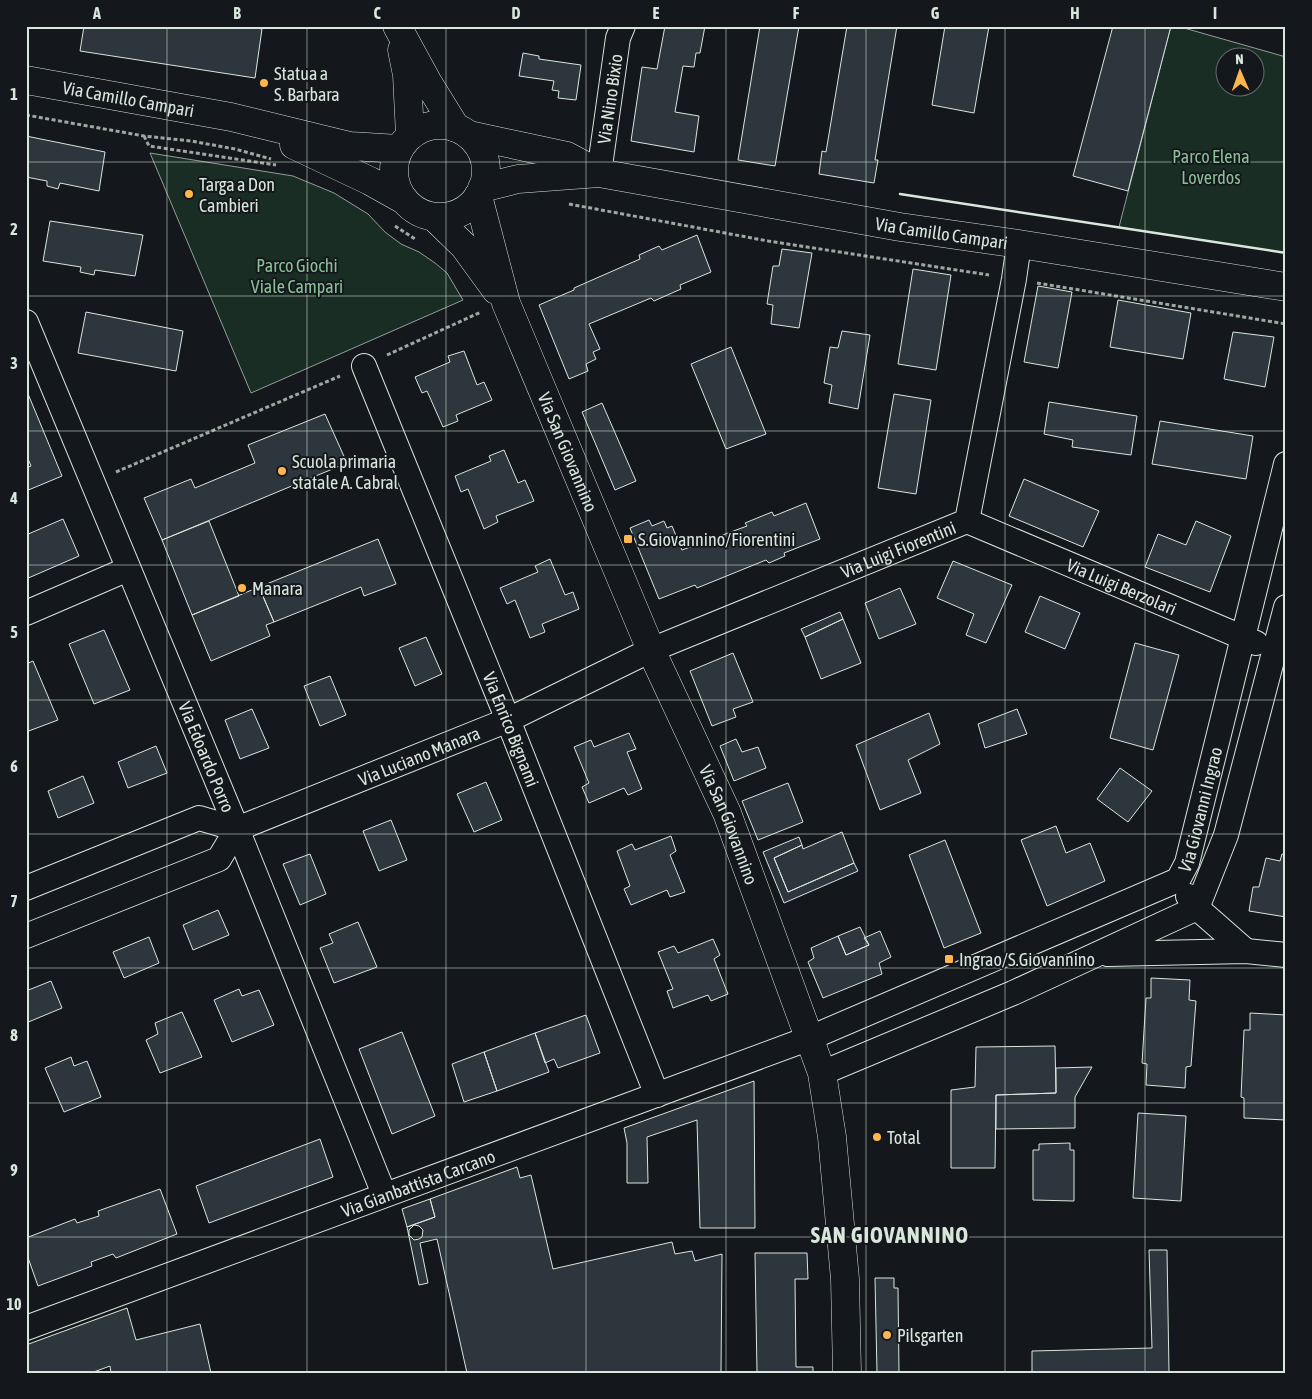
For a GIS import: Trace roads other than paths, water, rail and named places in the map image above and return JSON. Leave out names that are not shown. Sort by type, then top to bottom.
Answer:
[{"type":"street","points":[[397,26],[427,81],[462,131],[479,146],[484,160],[486,174],[480,192],[466,208],[451,216],[434,217],[417,212],[404,200],[395,184],[394,166],[405,142],[407,75],[397,26]]},
{"type":"street","name":"Via Nino Bixio","points":[[599,173],[618,38],[623,26]]},
{"type":"street","name":"Via Camillo Campari","points":[[26,80],[231,117],[350,146],[405,142]]},
{"type":"street","name":"Via Camillo Campari","points":[[231,117],[348,170],[404,200]]},
{"type":"street","points":[[405,142],[426,127],[441,125],[462,131]]},
{"type":"street","name":"Via Camillo Campari","points":[[462,131],[567,156],[599,173]]},
{"type":"street","name":"Via Camillo Campari","points":[[480,192],[518,179],[599,173],[900,227],[1286,287]]},
{"type":"street","name":"Via San Giovannino","points":[[480,192],[495,307]]},
{"type":"street","name":"Via San Giovannino","points":[[434,217],[464,246],[495,307],[727,813],[810,1038],[822,1073],[832,1137],[845,1280],[847,1373]]},
{"type":"street","name":"Via Luigi Fiorentini","points":[[651,650],[967,521],[1014,279],[1019,244]]},
{"type":"street","name":"Via Edoardo Porro","points":[[26,322],[237,829],[384,1194]]},
{"type":"street","name":"Via Enrico Bignami","points":[[364,366],[508,720],[657,1095]]},
{"type":"street","name":"Via Giovanni Ingrao","points":[[810,1038],[1178,880],[1186,864],[1286,464]]},
{"type":"street","name":"Via Luigi Berzolari","points":[[967,521],[1242,638],[1275,650]]},
{"type":"street","points":[[26,613],[128,568]]},
{"type":"street","name":"Via Giovanni Ingrao","points":[[1197,908],[1226,835],[1285,611]]},
{"type":"street","name":"Via Luciano Manara","points":[[237,829],[508,720],[651,650]]},
{"type":"street","points":[[26,888],[200,818],[237,829],[219,859],[26,936]]},
{"type":"street","points":[[1178,880],[1197,908],[1246,951]]},
{"type":"street","points":[[822,1073],[1098,955],[1197,908]]},
{"type":"street","points":[[1098,955],[1246,951],[1286,955]]},
{"type":"street","name":"Via Gianbattista Carcano","points":[[26,1328],[810,1038]]},
{"type":"place","name":"Statua a S. Barbara","points":[[264,83]]},
{"type":"place","name":"Targa a Don Cambieri","points":[[189,194]]},
{"type":"place","name":"Scuola primaria statale A. Cabral","points":[[282,471]]},
{"type":"place","name":"S.Giovannino/Fiorentini","points":[[628,539]]},
{"type":"place","name":"Manara","points":[[242,588]]},
{"type":"place","name":"Ingrao/S.Giovannino","points":[[949,959]]},
{"type":"place","name":"Total","points":[[877,1137]]},
{"type":"place","name":"Pilsgarten","points":[[887,1335]]},
{"type":"district","name":"SAN GIOVANNINO","points":[[890,1235]]},
{"type":"park label","name":"Parco Elena Loverdos","points":[[1211,166]]},
{"type":"park label","name":"Parco Giochi Viale Campari","points":[[297,275]]}]
